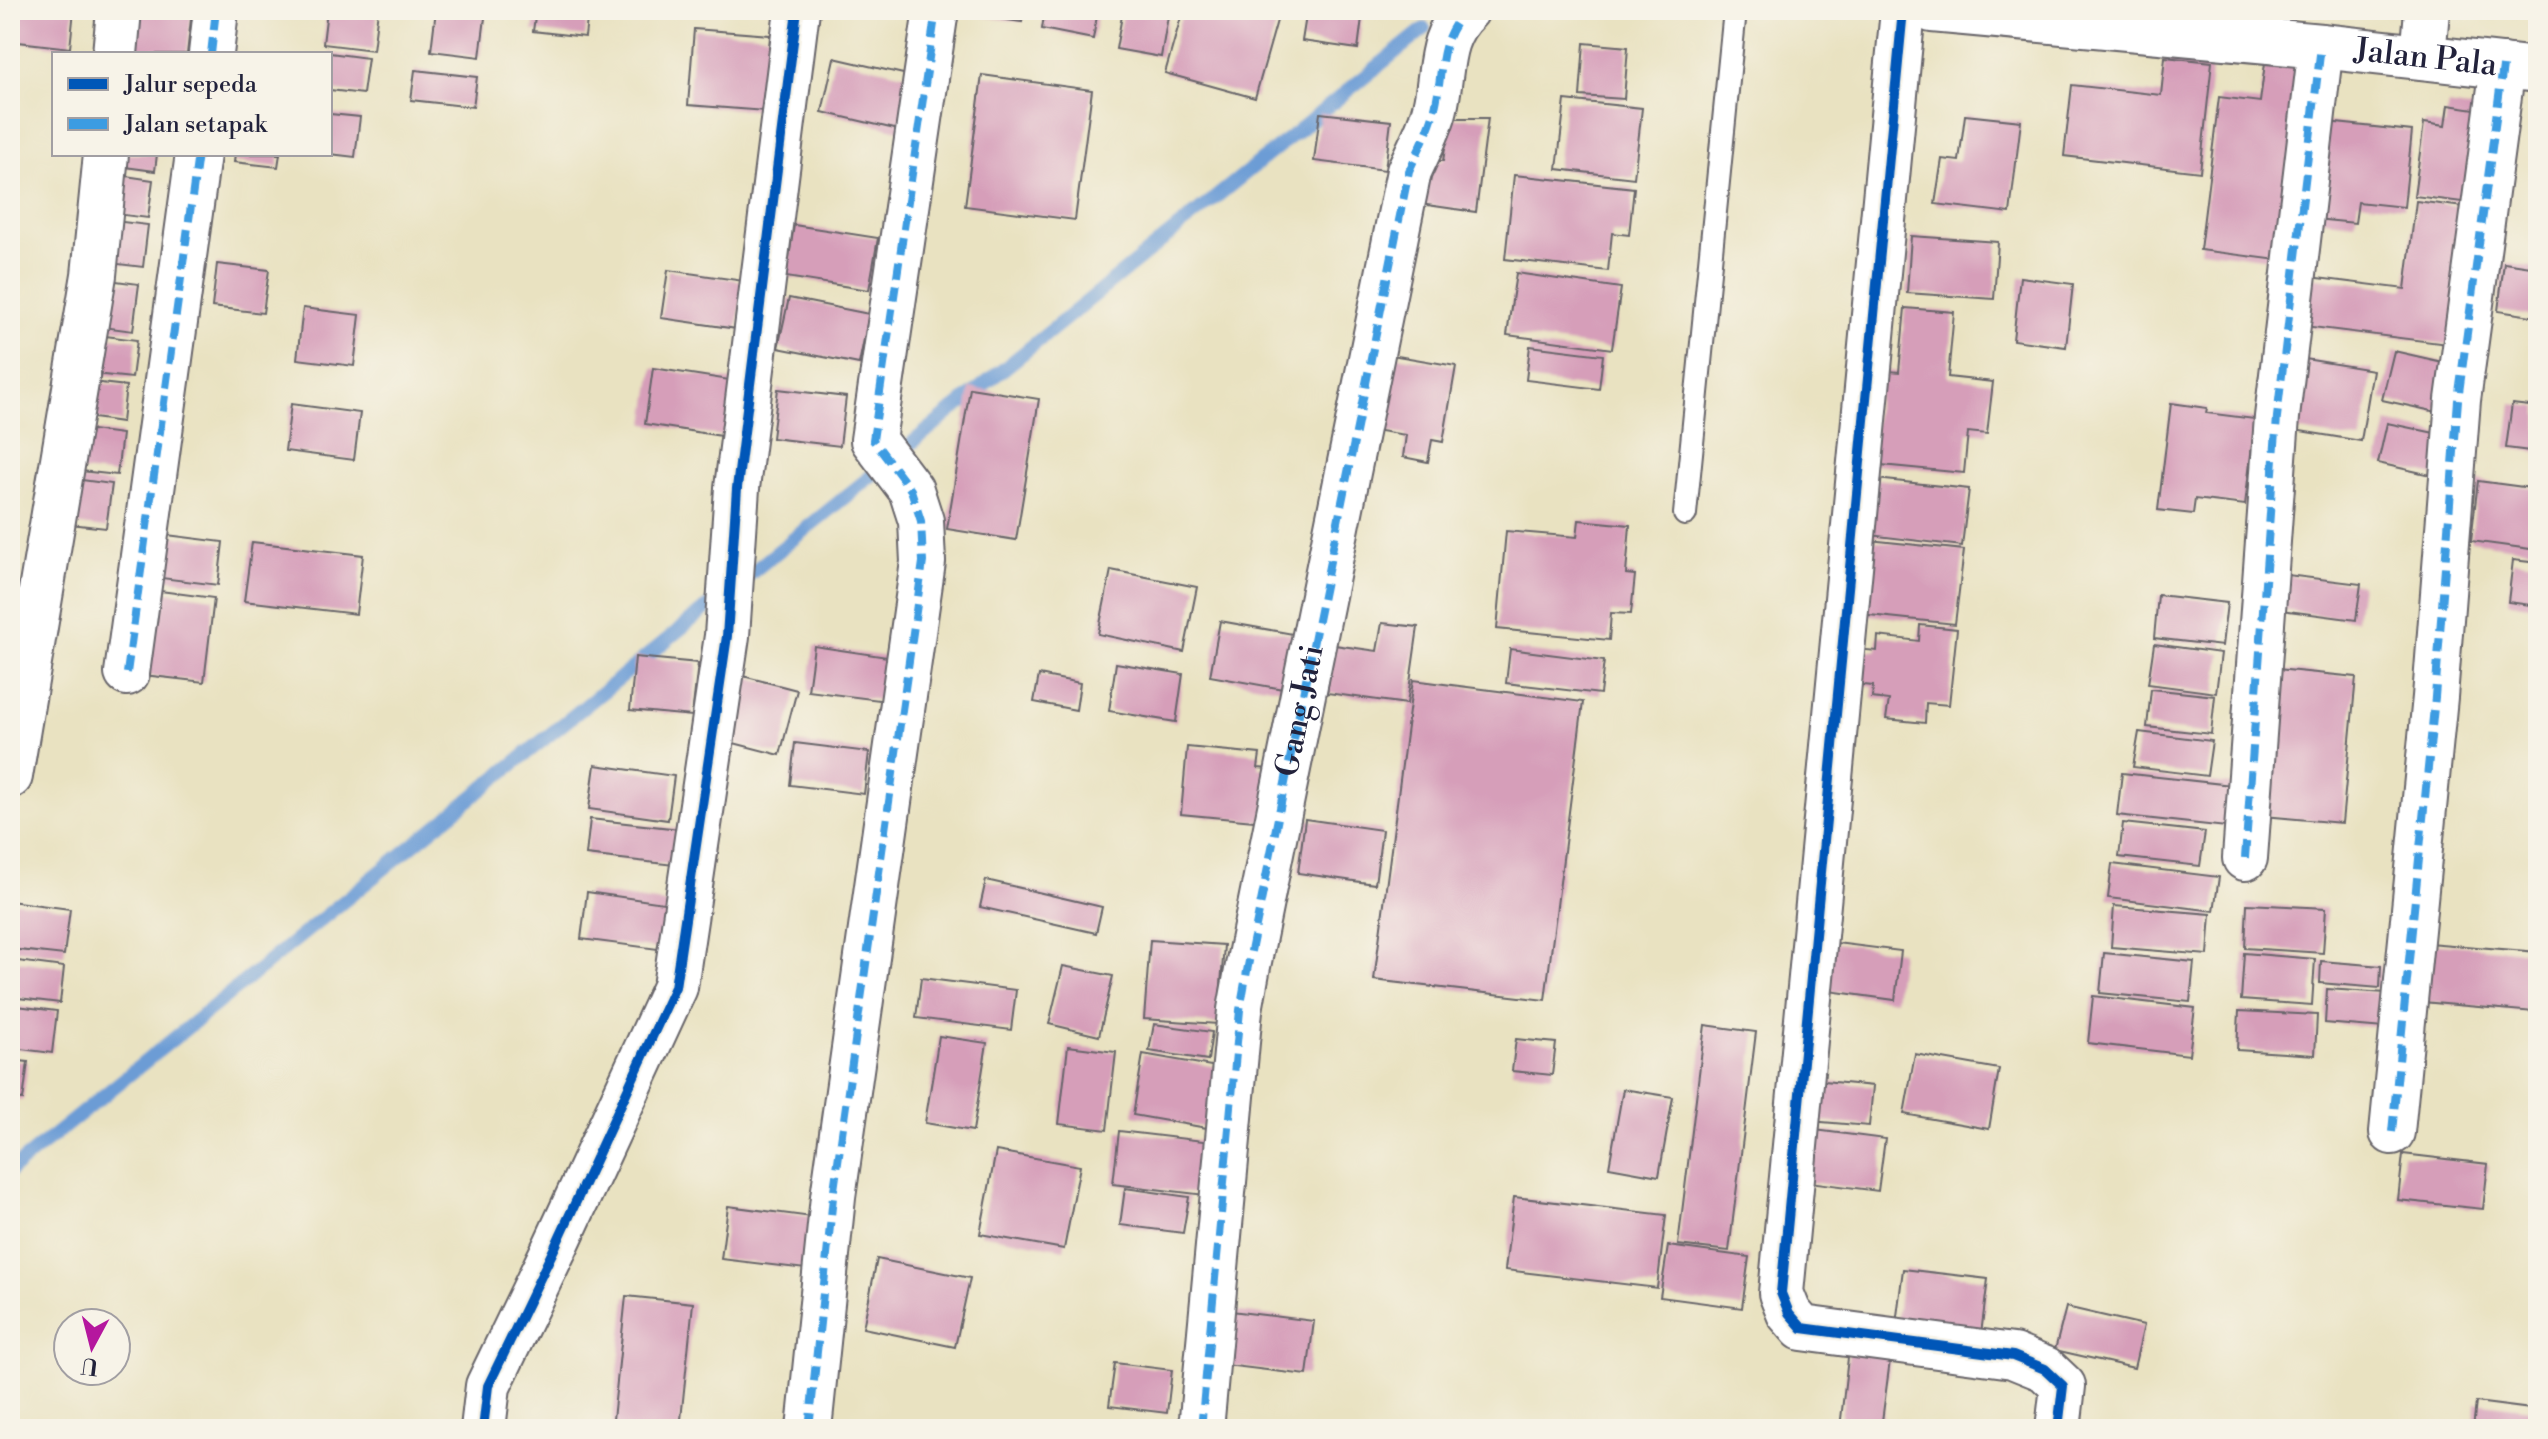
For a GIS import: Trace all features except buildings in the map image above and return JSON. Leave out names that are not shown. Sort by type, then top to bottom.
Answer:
[{"type":"street","points":[[115,52],[119,10]]},
{"type":"street","points":[[211,52],[216,10]]},
{"type":"street","points":[[483,1429],[488,1386],[675,987],[727,636],[737,488],[797,10]]},
{"type":"street","points":[[809,1429],[833,1197],[923,562],[921,521],[911,490],[873,440],[936,10]]},
{"type":"street","name":"Gang Jati","points":[[1201,1429],[1240,1010],[1409,171],[1435,110],[1447,37],[1455,22],[1467,10]]},
{"type":"street","points":[[1903,10],[1781,1293],[1789,1313],[1802,1328],[2013,1356],[2045,1369],[2063,1386],[2058,1429]]},
{"type":"street","name":"Jalan Pala","points":[[1932,10],[2521,68]]},
{"type":"street","points":[[2423,57],[2427,10]]},
{"type":"street","points":[[2245,858],[2277,417],[2321,46]]},
{"type":"street","points":[[2392,1132],[2435,697],[2458,400],[2521,68]]},
{"type":"street","points":[[10,776],[94,275],[106,156]]},
{"type":"street","points":[[127,673],[198,156]]},
{"type":"lane","points":[[1685,514],[1735,10]]},
{"type":"waterway","points":[[740,582],[1424,29]]},
{"type":"waterway","points":[[10,1171],[720,597]]},
{"type":"marked path","points":[[211,52],[216,10]]},
{"type":"marked path","points":[[809,1429],[833,1197],[923,562],[921,521],[911,490],[873,440],[936,10]]},
{"type":"marked path","points":[[1201,1429],[1240,1010],[1247,971],[1409,171],[1433,116],[1446,44],[1457,21],[1467,10]]},
{"type":"marked path","points":[[2245,858],[2277,417],[2321,46]]},
{"type":"marked path","points":[[2392,1132],[2435,697],[2458,400],[2503,66]]},
{"type":"marked path","points":[[127,673],[198,156]]},
{"type":"cycle path","points":[[483,1429],[488,1386],[675,987],[727,636],[737,488],[797,10]]},
{"type":"cycle path","points":[[1903,10],[1781,1293],[1789,1313],[1802,1328],[2013,1356],[2045,1369],[2063,1386],[2058,1429]]}]
